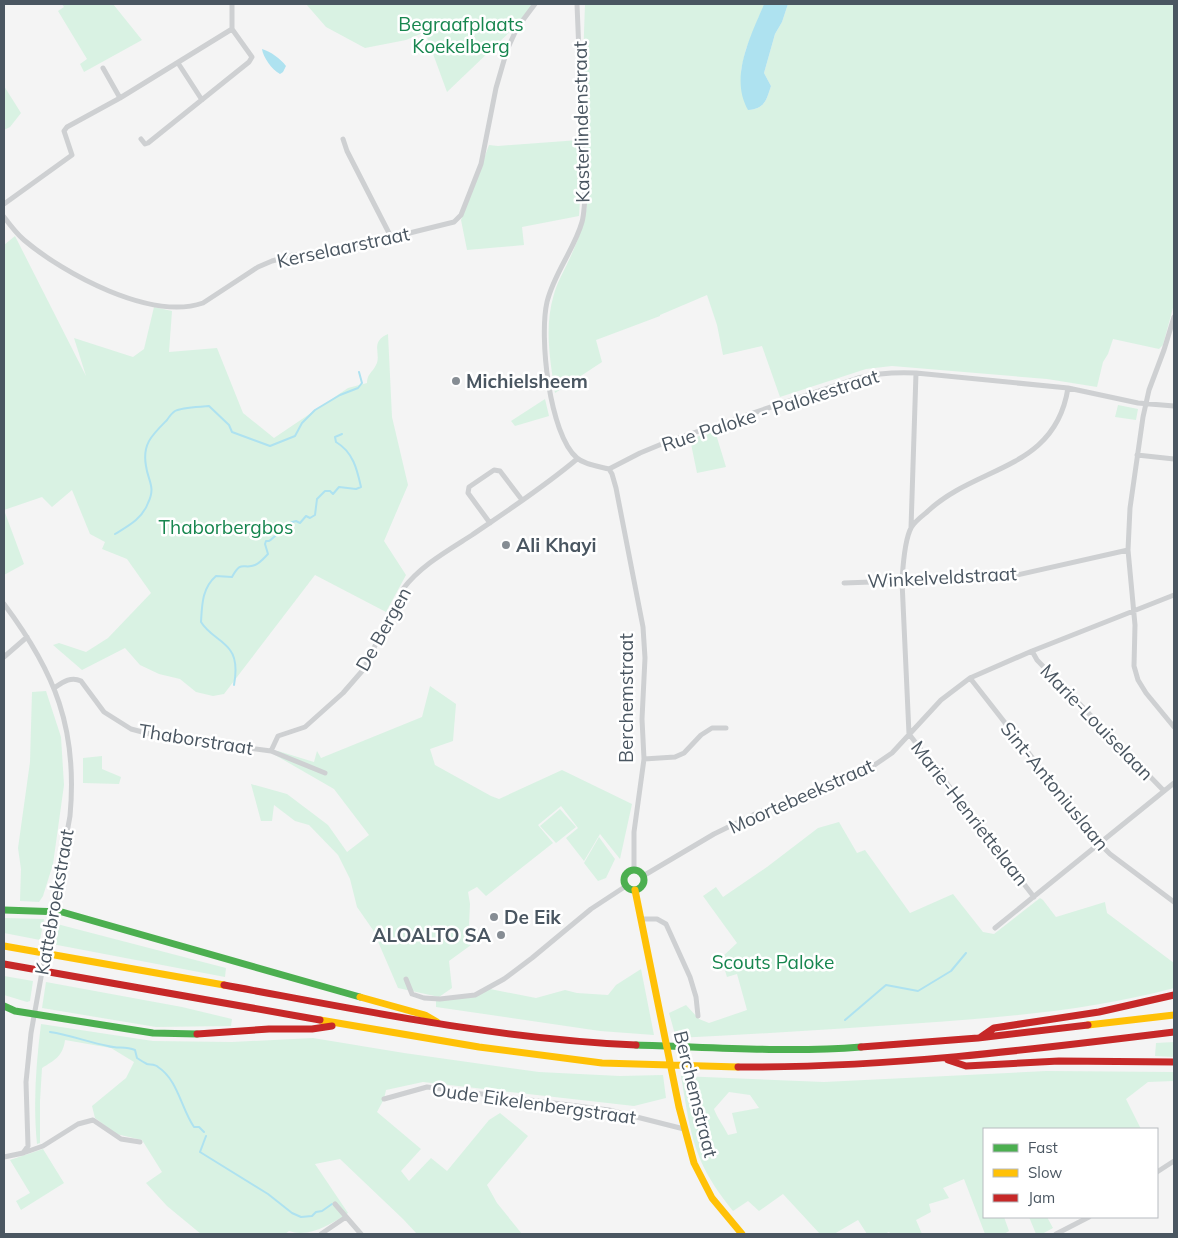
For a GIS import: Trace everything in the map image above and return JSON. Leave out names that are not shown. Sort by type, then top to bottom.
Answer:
[{"type":"main road","points":[[626,886],[628,889],[635,890],[641,888],[643,876],[634,870]]},
{"type":"main road","name":"Berchemstraat","points":[[626,886],[625,874],[634,870]]},
{"type":"main road","name":"Berchemstraat","points":[[635,890],[679,1107],[694,1162],[712,1198],[742,1234]]},
{"type":"main road","points":[[4,910],[62,912],[158,941],[425,1015],[445,1026]]},
{"type":"main road","points":[[4,946],[445,1026],[596,1043],[749,1049],[839,1048],[978,1038],[1174,1015]]},
{"type":"main road","points":[[4,964],[340,1024],[479,1047],[602,1063],[775,1067],[874,1064],[946,1059],[1174,1032]]},
{"type":"main road","points":[[978,1038],[994,1028],[1098,1012],[1174,995]]},
{"type":"main road","points":[[4,1006],[15,1011],[153,1033],[192,1034],[312,1029],[340,1024]]},
{"type":"main road","points":[[946,1059],[966,1066],[1059,1061],[1174,1062]]},
{"type":"street","points":[[142,139],[145,144],[148,143],[249,62],[252,57],[232,29],[232,4]]},
{"type":"street","name":"Kerselaarstraat","points":[[4,217],[24,239],[48,258],[77,276],[143,302],[182,307],[203,303],[258,267],[272,261],[293,255],[350,249],[454,222],[461,215],[480,164],[496,88],[507,50],[518,28],[535,4]]},
{"type":"street","name":"Kasterlindenstraat","points":[[577,4],[585,199],[582,222],[555,278],[547,302],[544,322],[544,340],[556,419],[565,443],[577,459]]},
{"type":"street","points":[[4,204],[72,155],[64,130],[67,127],[120,98],[232,29]]},
{"type":"street","points":[[178,63],[202,100]]},
{"type":"street","points":[[103,68],[120,98]]},
{"type":"street","points":[[343,139],[347,151],[391,237]]},
{"type":"street","points":[[1174,317],[1146,403],[1130,508],[1128,550],[1136,625],[1134,666],[1138,680],[1174,727]]},
{"type":"street","name":"Rue Paloke - Palokestraat","points":[[608,469],[669,441],[858,378],[894,372],[1068,388],[1133,402],[1174,406]]},
{"type":"street","points":[[911,528],[916,373]]},
{"type":"street","name":"Marie-Henriettelaan","points":[[1034,897],[909,734],[902,581],[903,557],[911,528],[935,504],[1023,458],[1037,446],[1056,424],[1063,411],[1068,388]]},
{"type":"street","points":[[1137,455],[1174,459]]},
{"type":"street","points":[[577,459],[608,469]]},
{"type":"street","name":"De Bergen","points":[[271,751],[278,736],[305,726],[332,704],[363,670],[403,589],[411,578],[577,459]]},
{"type":"street","name":"Berchemstraat","points":[[608,469],[612,474],[616,488],[643,627],[645,658],[642,719],[644,759],[634,832],[634,870]]},
{"type":"street","points":[[490,523],[468,493],[469,487],[494,470],[500,471],[522,500]]},
{"type":"street","name":"Winkelveldstraat","points":[[844,583],[1008,577],[1128,550]]},
{"type":"street","name":"Moortebeekstraat","points":[[643,876],[714,834],[755,814],[873,766],[892,753],[941,700],[970,678],[1032,651],[1174,595]]},
{"type":"street","name":"Kattebroekstraat","points":[[4,604],[43,662],[54,688],[66,728],[71,759],[72,782],[70,816],[34,1014],[26,1082],[28,1146],[23,1153]]},
{"type":"street","points":[[4,657],[27,637]]},
{"type":"street","name":"Marie-Louiselaan","points":[[1032,651],[1037,660],[1164,791]]},
{"type":"street","name":"Sint-Antoniuslaan","points":[[970,678],[1099,843],[1110,854],[1174,902]]},
{"type":"street","name":"Thaborstraat","points":[[54,688],[68,680],[76,679],[81,681],[104,712],[130,729],[161,737],[271,751],[325,773]]},
{"type":"street","points":[[644,759],[675,757],[684,753],[701,735],[712,728],[726,728]]},
{"type":"street","points":[[995,928],[1174,783]]},
{"type":"street","points":[[406,979],[412,994],[424,998],[440,999],[475,995],[518,968],[591,909],[626,886]]},
{"type":"street","name":"Berchemstraat","points":[[641,919],[657,919],[666,924],[690,977],[696,998],[698,1016]]},
{"type":"street","name":"Oude Eikelenbergstraat","points":[[384,1099],[427,1087],[609,1110],[684,1129]]},
{"type":"street","points":[[4,1158],[43,1146],[78,1124],[93,1120],[121,1139],[140,1142]]},
{"type":"street","points":[[1158,1171],[1174,1161]]},
{"type":"street","points":[[335,1204],[361,1234]]},
{"type":"street","points":[[321,1234],[346,1217]]},
{"type":"street","points":[[1056,1234],[1087,1218]]},
{"type":"green space","points":[[62,4],[113,4],[142,40],[84,72],[80,64],[87,59],[58,11],[64,7]]},
{"type":"green space","name":"Begraafplaats Koekelberg","points":[[306,4],[533,4],[513,29],[447,92],[425,32],[406,40],[365,48],[326,27]]},
{"type":"green space","points":[[585,4],[764,4],[746,49],[741,70],[748,110],[758,108],[768,96],[771,86],[764,73],[775,34],[782,22],[788,4],[1174,4],[1174,304],[1163,345],[1159,349],[1113,339],[1103,362],[1097,387],[1047,379],[892,366],[866,369],[780,397],[762,346],[723,355],[717,325],[707,295],[660,316],[596,340],[602,362],[555,393],[549,343],[551,306],[557,286],[579,237],[588,193],[583,61]]},
{"type":"green space","points":[[4,86],[21,113],[10,127],[4,130]]},
{"type":"green space","points":[[579,140],[581,185],[579,216],[522,227],[524,245],[467,250],[461,220],[489,145]]},
{"type":"green space","name":"Thaborbergbos","points":[[15,236],[86,376],[74,338],[133,357],[144,349],[154,307],[172,311],[169,352],[217,348],[243,413],[274,438],[348,388],[367,383],[377,361],[377,344],[382,337],[388,334],[392,417],[408,485],[384,541],[406,575],[386,612],[315,575],[224,694],[213,696],[196,692],[180,679],[159,674],[140,665],[125,648],[82,670],[53,645],[59,643],[86,652],[108,638],[151,593],[127,559],[102,549],[105,542],[90,534],[72,490],[52,507],[42,497],[4,510],[4,245]]},
{"type":"green space","points":[[545,399],[549,416],[515,426],[511,421]]},
{"type":"green space","points":[[1118,405],[1138,409],[1136,420],[1115,417]]},
{"type":"green space","points":[[715,431],[726,467],[697,473],[690,439]]},
{"type":"green space","points":[[4,510],[24,564],[4,575]]},
{"type":"green space","points":[[430,686],[456,704],[453,741],[430,749],[435,765],[499,799],[562,770],[632,804],[620,859],[600,834],[584,861],[566,838],[578,828],[561,806],[538,825],[553,843],[486,896],[477,887],[468,892],[470,904],[469,925],[476,933],[468,940],[471,945],[449,961],[452,988],[439,997],[398,988],[373,930],[357,907],[350,879],[338,855],[309,825],[295,821],[274,805],[272,821],[261,821],[251,784],[287,794],[328,825],[347,852],[369,835],[334,789],[275,755],[278,751],[314,762],[317,751],[321,758],[422,717]]},
{"type":"green space","points":[[46,691],[61,737],[64,785],[53,864],[43,896],[39,902],[20,901],[21,869],[18,848],[30,762],[32,692]]},
{"type":"green space","points":[[102,756],[102,769],[121,777],[119,784],[83,783],[83,758]]},
{"type":"green space","points":[[560,809],[576,827],[556,843],[540,826]]},
{"type":"green space","name":"Scouts Paloke","points":[[839,822],[857,853],[865,850],[910,913],[953,894],[983,932],[994,934],[1040,898],[1056,917],[1105,902],[1107,913],[1174,963],[1174,988],[1112,1002],[1049,1012],[954,1021],[676,1038],[669,1013],[686,1005],[699,1019],[709,1023],[747,1010],[737,974],[727,977],[721,958],[737,943],[703,896],[716,887],[723,897],[767,867],[818,828]]},
{"type":"green space","points":[[599,837],[615,859],[606,878],[598,881],[584,863]]},
{"type":"green space","points":[[4,918],[44,919],[40,940],[4,933]]},
{"type":"green space","points":[[57,924],[226,968],[225,977],[52,944]]},
{"type":"green space","points":[[641,969],[654,1035],[600,1031],[436,1007],[436,1001],[467,997],[490,989],[536,998],[565,990],[577,993],[608,995],[616,985]]},
{"type":"green space","points":[[4,976],[33,981],[30,1001],[27,1002],[4,995]]},
{"type":"green space","points":[[46,982],[182,1007],[232,1019],[231,1026],[156,1027],[42,1008]]},
{"type":"green space","points":[[41,1024],[153,1041],[232,1042],[313,1038],[539,1072],[620,1076],[663,1075],[666,1098],[634,1106],[423,1082],[386,1090],[384,1099],[377,1112],[421,1149],[401,1171],[409,1181],[431,1158],[447,1171],[489,1120],[500,1113],[528,1136],[487,1185],[497,1203],[522,1234],[417,1234],[340,1159],[315,1164],[348,1213],[320,1229],[305,1233],[289,1231],[285,1234],[201,1234],[167,1206],[146,1183],[162,1172],[142,1140],[116,1134],[95,1118],[92,1106],[126,1078],[134,1062],[111,1048],[65,1040],[60,1054],[42,1068],[40,1143],[37,1144],[36,1084]]},
{"type":"green space","points":[[1174,1042],[1174,1057],[1155,1056],[1156,1043]]},
{"type":"green space","points":[[1046,1071],[1174,1072],[1174,1081],[1148,1082],[1126,1099],[1140,1128],[983,1128],[983,1218],[1004,1218],[1009,1231],[1004,1234],[985,1234],[964,1179],[943,1188],[949,1198],[929,1204],[931,1212],[916,1220],[922,1234],[891,1234],[889,1232],[884,1234],[867,1234],[858,1220],[834,1234],[820,1234],[783,1194],[759,1211],[748,1201],[733,1211],[707,1173],[696,1149],[690,1129],[681,1076],[824,1082]],"holes":[[[729,1092],[750,1095],[759,1108],[732,1113],[737,1133],[728,1135],[714,1109]]]},
{"type":"green space","points":[[43,1149],[64,1183],[21,1210],[16,1201],[30,1193],[10,1160]]},
{"type":"green space","points":[[1029,1218],[1048,1218],[1053,1228],[1042,1234],[1036,1234]]},
{"type":"water","points":[[764,4],[788,4],[782,22],[775,34],[764,73],[771,86],[768,96],[758,108],[748,110],[743,97],[741,70],[748,43]]},
{"type":"water","points":[[262,49],[284,63],[286,66],[283,72],[280,74],[268,63]]},
{"type":"waterway","points":[[115,534],[134,522],[145,509],[151,493],[145,452],[149,440],[175,411],[209,406],[229,425],[232,432],[270,446],[295,436],[302,423],[315,410],[340,395],[358,388],[362,383],[359,372]]},
{"type":"waterway","points":[[234,685],[235,667],[232,654],[227,646],[201,622],[205,591],[216,576],[232,577],[238,568],[260,562],[268,554],[266,541],[269,541],[288,524],[296,521],[300,523],[306,516],[310,518],[315,515],[317,499],[325,491],[330,491],[333,494],[339,487],[356,489],[361,487],[356,467],[350,456],[336,442],[335,437],[342,434]]},
{"type":"waterway","points":[[845,1020],[886,985],[918,991],[951,971],[966,953]]},
{"type":"waterway","points":[[50,1032],[112,1047],[135,1050],[137,1058],[147,1064],[157,1066],[165,1073],[175,1087],[194,1127],[199,1127],[204,1132]]},
{"type":"waterway","points":[[206,1136],[200,1152],[268,1194],[292,1213],[301,1217],[312,1216],[332,1204]]},
{"type":"traffic: fast","points":[[634,870],[641,873],[644,880],[641,887],[634,890],[627,887],[624,880],[627,873],[634,870]]},
{"type":"traffic: fast","points":[[4,910],[62,912],[360,997]]},
{"type":"traffic: fast","points":[[4,1006],[15,1011],[153,1033],[197,1034]]},
{"type":"traffic: fast","points":[[636,1045],[776,1050],[861,1047]]},
{"type":"traffic: slow","points":[[635,890],[679,1107],[694,1163],[712,1198],[742,1234]]},
{"type":"traffic: slow","points":[[4,946],[224,985]]},
{"type":"traffic: slow","points":[[360,997],[425,1015],[437,1022]]},
{"type":"traffic: slow","points":[[1088,1025],[1174,1015]]},
{"type":"traffic: slow","points":[[320,1020],[479,1047],[602,1063],[738,1067]]},
{"type":"traffic: jam","points":[[4,964],[320,1020]]},
{"type":"traffic: jam","points":[[224,985],[480,1030],[532,1037],[636,1045]]},
{"type":"traffic: jam","points":[[981,1037],[994,1028],[1099,1012],[1174,995]]},
{"type":"traffic: jam","points":[[861,1047],[978,1038],[1088,1025]]},
{"type":"traffic: jam","points":[[197,1034],[269,1029],[312,1029],[332,1026]]},
{"type":"traffic: jam","points":[[738,1067],[793,1067],[956,1057],[1174,1032]]},
{"type":"traffic: jam","points":[[948,1060],[966,1066],[1059,1061],[1174,1062]]},
{"type":"place","name":"Michielsheem","points":[[456,381]]},
{"type":"place","name":"Ali Khayi","points":[[506,545]]},
{"type":"place","name":"De Eik","points":[[494,917]]},
{"type":"place","name":"ALOALTO SA","points":[[501,935]]}]
